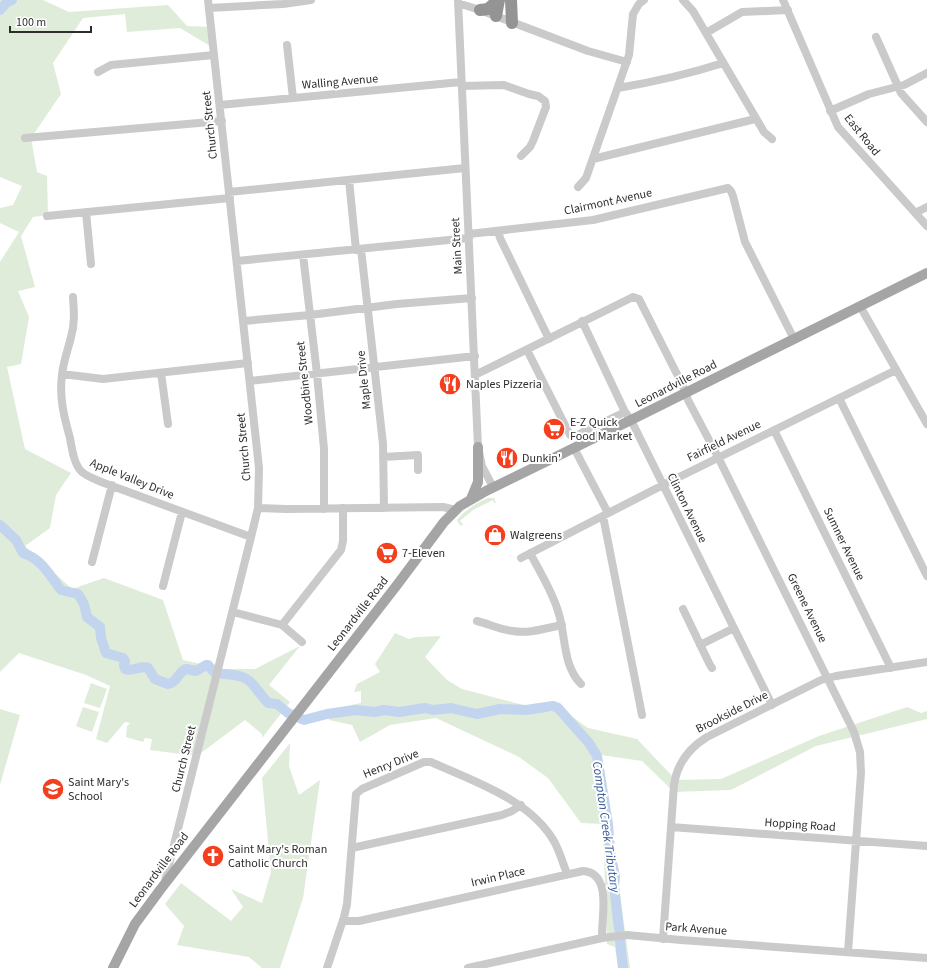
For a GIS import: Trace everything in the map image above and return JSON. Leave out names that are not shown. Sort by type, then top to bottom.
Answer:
[{"type":"highway","points":[[480,10],[488,9],[498,0]]},
{"type":"highway","points":[[496,16],[498,0]]},
{"type":"highway","points":[[511,0],[512,23]]},
{"type":"main road","name":"Leonardville Road","points":[[113,968],[135,924],[165,883],[444,522],[456,510],[471,499],[493,487],[927,273]]},
{"type":"main road","points":[[471,499],[478,482],[478,447]]},
{"type":"street","points":[[209,4],[283,4],[311,0]]},
{"type":"street","points":[[683,0],[690,7],[706,33],[766,135],[772,139]]},
{"type":"street","name":"East Road","points":[[784,0],[830,111],[841,131],[927,226]]},
{"type":"street","points":[[578,187],[586,178],[627,62],[629,55],[632,17],[642,1]]},
{"type":"street","points":[[458,3],[588,51],[627,62]]},
{"type":"street","name":"Main Street","points":[[458,3],[478,447],[483,468],[493,487]]},
{"type":"street","name":"Church Street","points":[[165,883],[258,508],[259,468],[209,4]]},
{"type":"street","points":[[706,33],[742,12],[788,10]]},
{"type":"street","points":[[876,37],[902,95],[927,122]]},
{"type":"street","points":[[288,45],[293,98]]},
{"type":"street","points":[[98,72],[111,65],[214,56]]},
{"type":"street","points":[[618,88],[723,63]]},
{"type":"street","points":[[830,111],[869,94],[898,87],[927,73]]},
{"type":"street","name":"Walling Avenue","points":[[220,105],[462,84],[504,85],[538,96],[545,100],[546,107],[530,147],[521,156]]},
{"type":"street","points":[[593,158],[756,119]]},
{"type":"street","points":[[25,138],[222,121]]},
{"type":"street","points":[[47,216],[349,180],[465,168]]},
{"type":"street","name":"Maple Drive","points":[[349,180],[358,250],[368,308],[375,368],[383,457],[384,508]]},
{"type":"street","name":"Clairmont Avenue","points":[[237,261],[358,250],[593,220],[728,188],[733,196],[745,242],[794,339]]},
{"type":"street","points":[[916,213],[927,207]]},
{"type":"street","points":[[86,212],[91,264]]},
{"type":"street","points":[[498,231],[549,339]]},
{"type":"street","name":"Woodbine Street","points":[[303,256],[324,449],[324,509]]},
{"type":"street","name":"Apple Valley Drive","points":[[73,297],[73,326],[62,374],[61,392],[62,408],[77,465],[83,473],[182,512],[251,537]]},
{"type":"street","name":"Greene Avenue","points":[[582,321],[633,297],[638,297],[854,732],[860,752],[861,773],[848,952]]},
{"type":"street","points":[[244,321],[472,298]]},
{"type":"street","points":[[860,306],[927,424]]},
{"type":"street","points":[[475,375],[549,339],[582,321]]},
{"type":"street","name":"Clinton Avenue","points":[[582,321],[625,412],[631,420],[772,705]]},
{"type":"street","points":[[527,350],[570,435],[577,435],[625,412]]},
{"type":"street","points":[[250,381],[474,356]]},
{"type":"street","points":[[62,374],[103,379],[248,363]]},
{"type":"street","name":"Fairfield Avenue","points":[[521,558],[718,457],[896,370]]},
{"type":"street","points":[[161,373],[168,424]]},
{"type":"street","points":[[839,398],[927,576]]},
{"type":"street","name":"Sumner Avenue","points":[[774,430],[891,668]]},
{"type":"street","points":[[574,448],[605,515],[642,715]]},
{"type":"street","points":[[383,457],[418,455],[418,470]]},
{"type":"street","points":[[92,562],[112,485]]},
{"type":"street","points":[[258,508],[324,509],[443,507],[456,510]]},
{"type":"street","points":[[282,625],[341,550],[343,540],[343,508]]},
{"type":"street","points":[[163,586],[182,512]]},
{"type":"street","points":[[530,553],[556,605],[562,625],[570,666],[580,684]]},
{"type":"street","points":[[683,610],[712,668]]},
{"type":"street","points":[[233,612],[282,625],[302,642]]},
{"type":"street","points":[[477,621],[517,632],[532,631],[562,625]]},
{"type":"street","points":[[700,645],[734,628]]},
{"type":"street","name":"Brookside Drive","points":[[663,939],[675,778],[689,751],[697,743],[707,737],[821,680],[927,662]]},
{"type":"street","name":"Henry Drive","points":[[327,968],[343,921],[348,898],[355,798],[358,791],[424,762],[431,762],[503,795],[531,812],[550,834],[567,874]]},
{"type":"street","points":[[352,848],[502,815],[521,805]]},
{"type":"street","name":"Hopping Road","points":[[671,827],[927,846]]},
{"type":"street","name":"Irwin Place","points":[[343,921],[359,921],[567,874],[588,872],[594,874],[599,882],[604,904],[602,938]]},
{"type":"street","name":"Park Avenue","points":[[468,968],[602,938],[627,934],[663,939],[927,958]]},
{"type":"green space","points":[[0,0],[43,0],[69,12],[168,5],[187,26],[212,27],[215,49],[180,28],[127,32],[125,14],[83,18],[53,63],[61,94],[31,138],[37,172],[47,176],[48,215],[33,217],[21,236],[35,287],[18,291],[29,317],[21,364],[7,367],[25,449],[71,473],[56,495],[50,528],[25,546],[72,589],[104,578],[163,600],[183,660],[221,669],[255,669],[300,646],[269,685],[290,702],[262,738],[262,734],[245,720],[197,756],[150,750],[152,739],[145,738],[143,742],[126,737],[127,726],[130,723],[125,722],[107,743],[96,739],[110,686],[86,675],[19,653],[0,672],[0,262],[19,232],[0,223],[0,208],[13,205],[22,186],[0,177]]},
{"type":"green space","points":[[488,498],[494,498],[496,503],[494,503],[493,500],[473,510],[460,521],[463,524],[462,526],[459,524],[457,520],[467,510]]},
{"type":"green space","points":[[395,633],[409,639],[416,637],[441,636],[425,657],[447,680],[462,689],[551,712],[556,705],[588,728],[637,739],[676,780],[721,779],[819,736],[907,707],[921,713],[927,711],[927,719],[816,746],[731,790],[674,792],[642,761],[601,755],[630,968],[618,968],[615,947],[607,944],[603,824],[581,823],[548,778],[519,757],[436,718],[390,725],[360,742],[352,725],[329,720],[331,709],[361,703],[361,691],[354,692],[357,684],[380,672],[375,664]]},
{"type":"green space","points":[[91,683],[107,689],[100,708],[84,703]]},
{"type":"green space","points":[[83,707],[99,712],[92,732],[76,726]]},
{"type":"green space","points":[[0,709],[20,715],[0,785]]},
{"type":"green space","points":[[290,743],[289,766],[299,795],[320,780],[303,898],[280,968],[262,968],[249,957],[177,945],[184,926],[165,904],[181,883],[231,921],[243,907],[231,889],[262,903],[271,872],[262,778]]},
{"type":"waterway","points":[[0,10],[7,2],[12,0]]},
{"type":"waterway","name":"Compton Creek Tributary","points":[[0,525],[16,540],[23,553],[35,559],[40,564],[61,590],[78,594],[84,604],[87,617],[100,627],[101,638],[106,653],[123,658],[125,661],[125,669],[131,670],[142,667],[148,668],[155,679],[168,684],[173,682],[181,672],[186,669],[196,671],[208,665],[214,672]]},
{"type":"waterway","name":"Compton Creek Tributary","points":[[223,674],[240,676],[250,681],[268,703],[277,704],[288,713],[304,720],[327,714],[356,710],[375,712],[384,710],[399,712],[425,708],[433,710],[451,708],[477,714],[500,709],[526,710],[553,706],[558,708],[589,743],[597,756],[608,824],[610,852],[615,877],[614,886],[619,929]]},
{"type":"waterway","name":"Compton Creek Tributary","points":[[620,940],[623,968]]},
{"type":"place","name":"Naples Pizzeria","points":[[450,384]]},
{"type":"place","name":"E-Z Quick Food Market","points":[[554,429]]},
{"type":"place","name":"Dunkin'","points":[[507,458]]},
{"type":"place","name":"Walgreens","points":[[495,535]]},
{"type":"place","name":"7-Eleven","points":[[387,553]]},
{"type":"place","name":"Saint Mary's School","points":[[53,789]]},
{"type":"place","name":"Saint Mary's Roman Catholic Church","points":[[213,856]]}]
